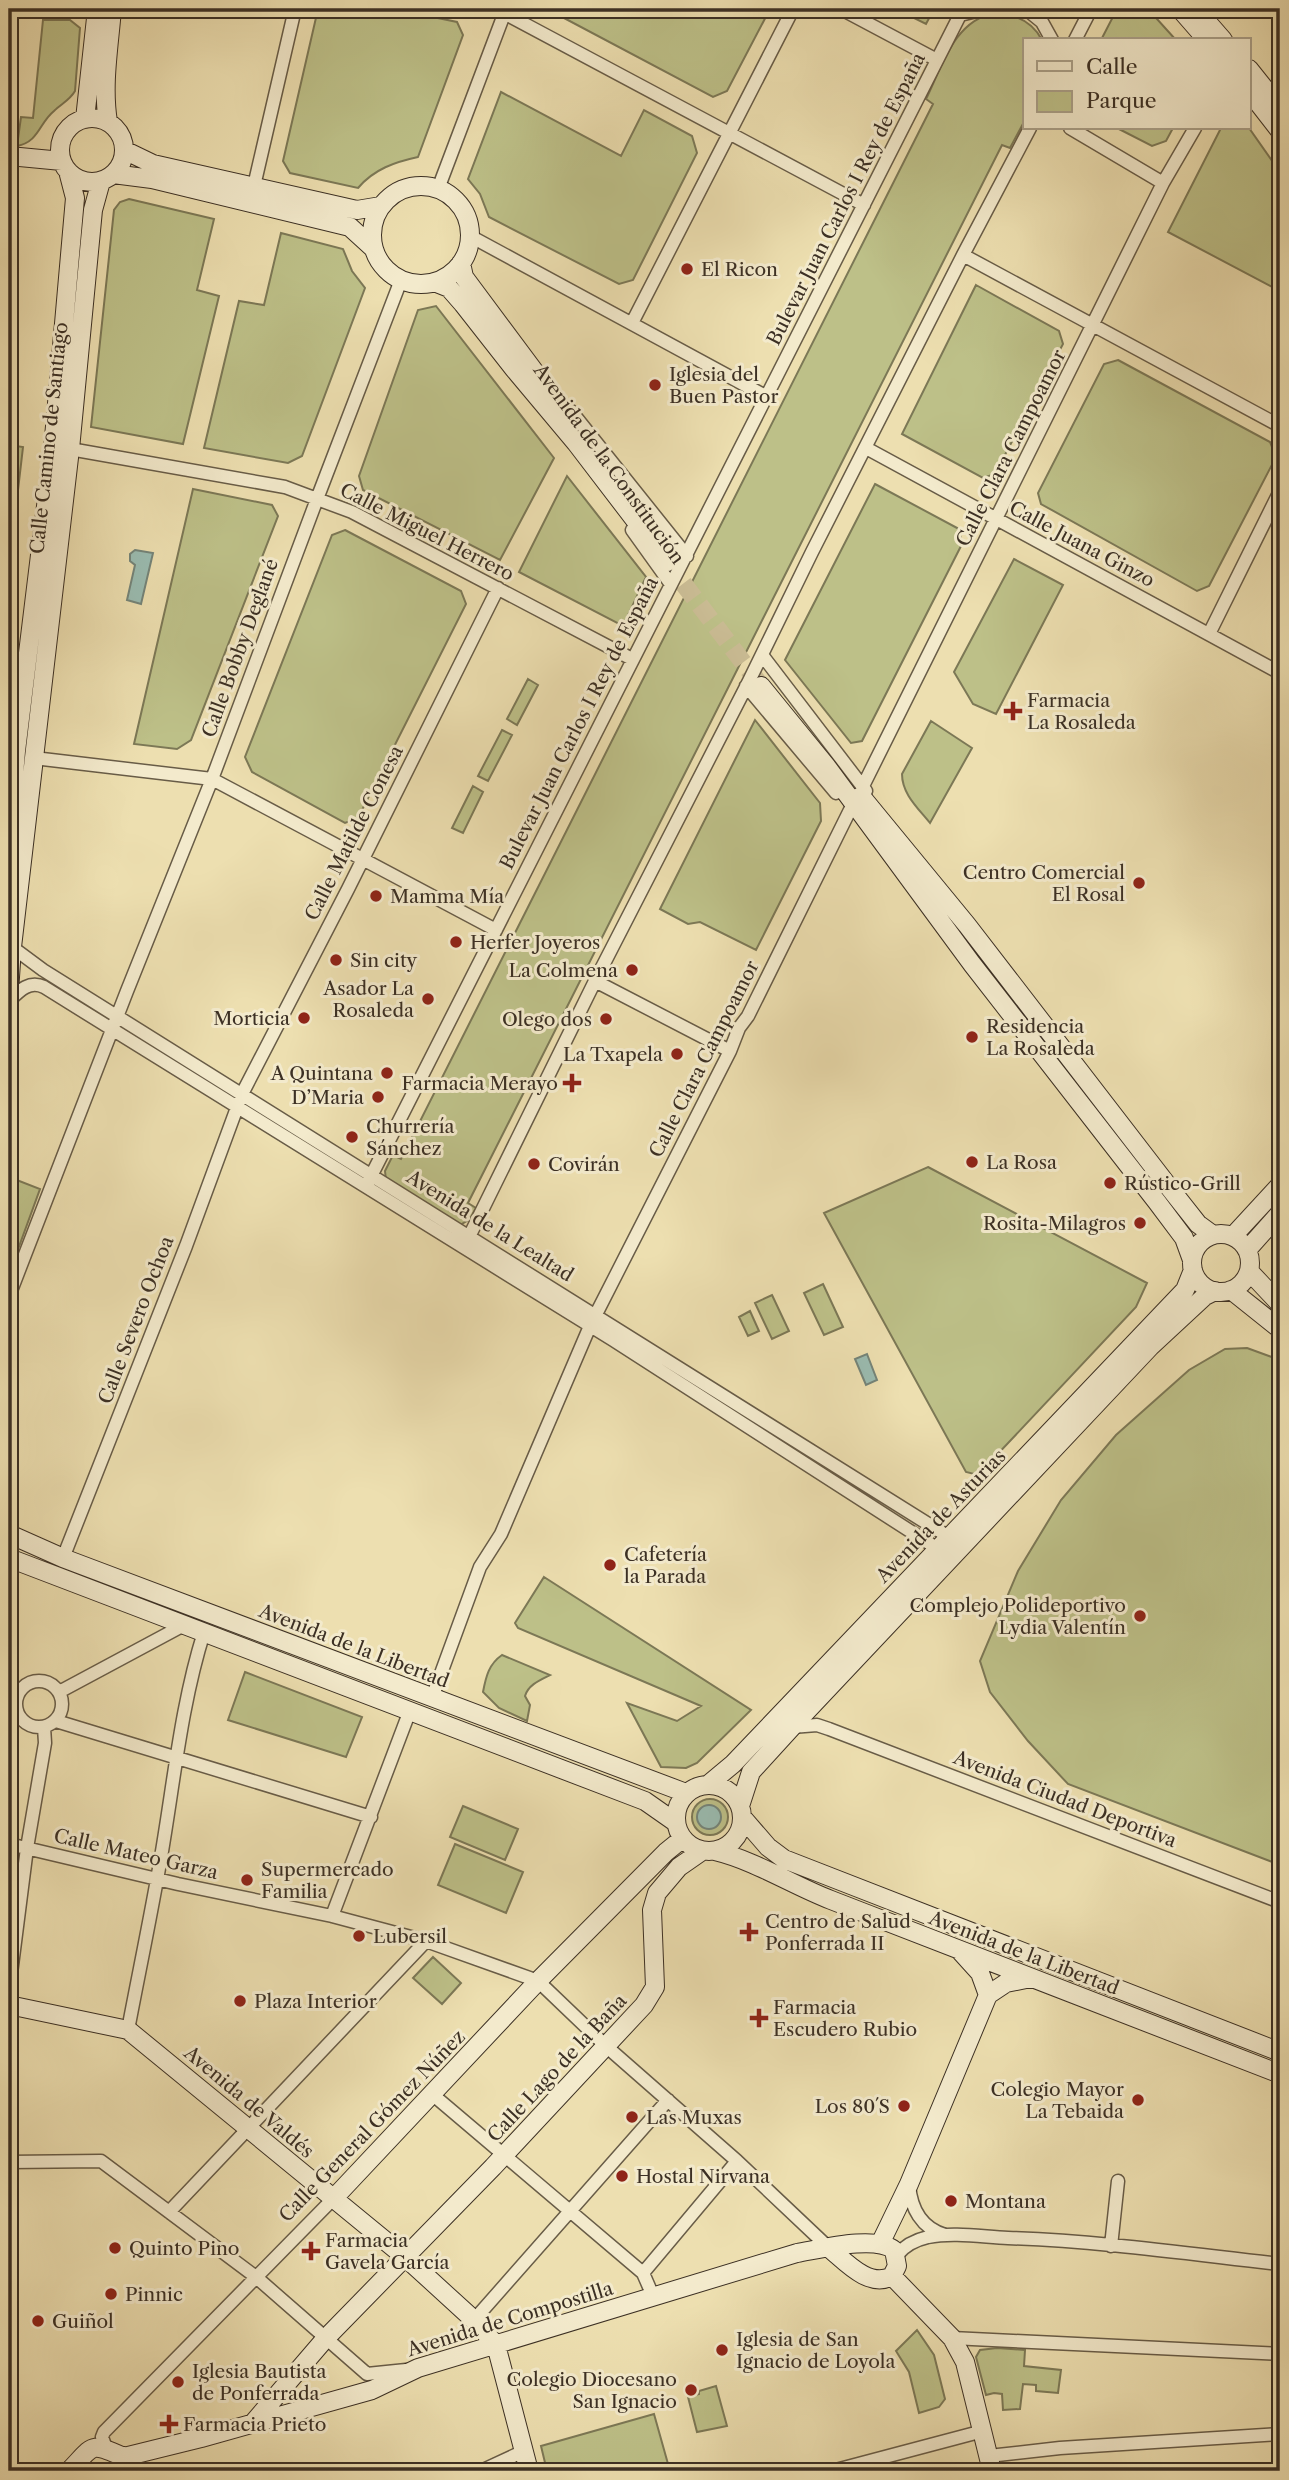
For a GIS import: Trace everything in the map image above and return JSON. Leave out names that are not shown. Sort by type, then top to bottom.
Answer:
[{"type":"main road","points":[[85,118],[97,9]]},
{"type":"main road","points":[[108,122],[105,84],[112,9]]},
{"type":"main road","points":[[1180,9],[1205,38]]},
{"type":"main road","points":[[1196,9],[1221,38]]},
{"type":"main road","points":[[1250,70],[1280,108]]},
{"type":"main road","points":[[1250,92],[1280,131]]},
{"type":"main road","points":[[107,177],[119,167],[124,150],[122,139],[108,122],[101,119],[85,118],[77,121],[65,131],[60,146],[65,166],[77,179],[89,182],[107,177],[152,179],[350,227],[373,248],[383,266],[401,280],[426,284],[447,276],[461,263],[470,236],[465,212],[455,199],[438,189],[424,186],[405,188],[393,194],[380,206],[372,230],[373,248]]},
{"type":"main road","points":[[124,150],[153,164],[357,210],[380,206]]},
{"type":"main road","points":[[9,156],[65,166]]},
{"type":"main road","name":"Calle Camino de Santiago","points":[[9,837],[12,751],[53,449],[75,198],[65,166]]},
{"type":"main road","name":"Calle Camino de Santiago","points":[[9,992],[70,449],[93,210],[107,177]]},
{"type":"main road","name":"Avenida de la Constitución","points":[[461,263],[464,278],[520,364]]},
{"type":"main road","name":"Avenida de la Constitución","points":[[434,282],[449,288],[520,364],[675,557]]},
{"type":"main road","points":[[758,682],[888,840],[980,942],[1198,1224],[1213,1235],[1233,1236],[1247,1250],[1249,1271],[1239,1285],[1223,1290]]},
{"type":"main road","points":[[888,840],[972,964],[1184,1238],[1201,1284],[1223,1290],[1280,1329]]},
{"type":"main road","points":[[1233,1236],[1280,1185]]},
{"type":"main road","points":[[1247,1250],[1280,1213]]},
{"type":"main road","points":[[1193,1265],[1199,1244],[1213,1235]]},
{"type":"main road","name":"Avenida de Asturias","points":[[709,1784],[733,1764],[1185,1290],[1193,1265]]},
{"type":"main road","points":[[1249,1271],[1280,1304]]},
{"type":"main road","name":"Avenida de Asturias","points":[[741,1812],[751,1772],[791,1727],[1150,1347],[1205,1296],[1223,1290]]},
{"type":"main road","name":"Avenida de la Libertad","points":[[9,1534],[24,1543],[63,1558],[686,1793]]},
{"type":"main road","points":[[9,1558],[645,1801],[679,1830],[694,1848],[709,1851],[729,1844],[735,1839],[741,1825],[741,1812],[731,1793],[725,1788],[709,1784],[693,1788],[686,1793],[676,1811],[679,1830]]},
{"type":"main road","name":"Avenida de la Libertad","points":[[741,1812],[768,1847],[784,1859],[1280,2052]]},
{"type":"main road","name":"Calle General Gómez Núñez","points":[[334,2199],[538,1981],[666,1852],[679,1830]]},
{"type":"main road","name":"Avenida de la Libertad","points":[[709,1851],[738,1857],[801,1889],[1280,2074]]},
{"type":"main road","name":"Calle Lago de la Baña","points":[[253,2423],[325,2339],[503,2156],[644,2005],[655,1987],[652,1910],[657,1894],[679,1867],[709,1851]]},
{"type":"main road","points":[[959,1950],[976,1967],[988,1995]]},
{"type":"main road","points":[[885,2247],[988,1995],[1012,1980],[1034,1978]]},
{"type":"main road","name":"Avenida de Valdés","points":[[9,2005],[128,2030],[405,2257],[474,2320],[496,2345]]},
{"type":"main road","points":[[1181,2037],[1190,2017]]},
{"type":"main road","points":[[1199,2044],[1208,2024]]},
{"type":"main road","points":[[829,2248],[858,2272],[882,2280],[892,2276],[898,2266],[885,2247]]},
{"type":"main road","points":[[871,2278],[862,2265],[862,2258],[865,2252],[885,2247]]},
{"type":"main road","name":"Avenida de Compostilla","points":[[125,2464],[253,2423],[372,2390],[418,2368],[797,2253],[829,2248],[885,2247]]},
{"type":"main road","points":[[892,2276],[952,2338],[965,2362],[991,2463]]},
{"type":"main road","points":[[496,2345],[524,2451],[526,2471]]},
{"type":"main road","points":[[69,2471],[90,2449],[97,2446],[106,2448],[125,2464]]},
{"type":"street","points":[[254,186],[295,9]]},
{"type":"street","points":[[488,9],[505,11],[864,205]]},
{"type":"street","points":[[632,323],[793,9]]},
{"type":"street","points":[[841,9],[937,60]]},
{"type":"street","name":"Bulevar Juan Carlos I Rey de España","points":[[369,1181],[670,583],[675,557],[767,397],[961,12],[985,9]]},
{"type":"street","points":[[1026,9],[1042,22],[1051,38]]},
{"type":"street","points":[[1076,38],[1091,9]]},
{"type":"street","points":[[438,189],[505,11]]},
{"type":"street","points":[[467,1242],[595,981],[758,682],[762,655],[811,552],[962,255],[1029,130]]},
{"type":"street","points":[[1073,130],[1163,183]]},
{"type":"street","name":"Calle Clara Campoamor","points":[[863,786],[1163,183],[1194,130]]},
{"type":"street","points":[[470,236],[767,397]]},
{"type":"street","points":[[962,255],[1280,426]]},
{"type":"street","name":"Calle Bobby Deglané","points":[[9,1296],[212,779],[401,280]]},
{"type":"street","name":"Avenida de la Constitución","points":[[520,364],[670,583]]},
{"type":"street","name":"Calle Juana Ginzo","points":[[866,448],[1280,673]]},
{"type":"street","name":"Calle Miguel Herrero","points":[[70,449],[285,487],[352,512],[632,659]]},
{"type":"street","points":[[1209,634],[1280,491]]},
{"type":"street","name":"Calle Matilde Conesa","points":[[239,1100],[498,589]]},
{"type":"street","points":[[762,655],[863,786],[888,840]]},
{"type":"street","points":[[758,682],[850,810],[888,840]]},
{"type":"street","points":[[34,758],[212,779],[496,930]]},
{"type":"street","name":"Calle Clara Campoamor","points":[[593,1320],[850,810]]},
{"type":"street","name":"Avenida de la Lealtad","points":[[12,947],[115,1023],[593,1320],[944,1543]]},
{"type":"street","points":[[595,981],[730,1051]]},
{"type":"street","name":"Avenida de la Lealtad","points":[[9,1001],[19,991],[36,984],[115,1023]]},
{"type":"street","name":"Calle Severo Ochoa","points":[[63,1558],[176,1271],[239,1100]]},
{"type":"street","points":[[432,1698],[480,1567],[501,1534],[593,1320]]},
{"type":"street","points":[[59,1692],[184,1625]]},
{"type":"street","points":[[128,2030],[157,1878],[176,1758],[195,1660],[204,1632]]},
{"type":"street","points":[[9,1989],[27,1849],[45,1743],[50,1724],[62,1704],[59,1692],[49,1683],[29,1683],[19,1693],[13,1716],[29,1725],[50,1724],[176,1758],[371,1817]]},
{"type":"street","points":[[819,1698],[818,1712],[821,1718],[836,1731]]},
{"type":"street","points":[[332,1916],[409,1713]]},
{"type":"street","name":"Avenida Ciudad Deportiva","points":[[791,1727],[817,1725],[836,1731],[1280,1902]]},
{"type":"street","name":"Calle Mateo Garza","points":[[9,1844],[332,1916],[426,1941],[538,1981]]},
{"type":"street","points":[[169,2212],[426,1941]]},
{"type":"street","points":[[538,1981],[829,2248]]},
{"type":"street","points":[[432,2094],[643,2273],[653,2296]]},
{"type":"street","points":[[474,2320],[668,2100]]},
{"type":"street","points":[[9,2161],[101,2161],[256,2277],[367,2374],[418,2368]]},
{"type":"street","points":[[643,2273],[737,2161]]},
{"type":"street","points":[[1111,2246],[1118,2181]]},
{"type":"street","points":[[909,2184],[912,2205],[917,2214],[927,2226],[945,2236]]},
{"type":"street","name":"Calle General Gómez Núñez","points":[[106,2448],[102,2437],[104,2432],[334,2199]]},
{"type":"street","points":[[797,2253],[806,2234],[804,2225]]},
{"type":"street","points":[[885,2247],[903,2248],[914,2242],[945,2236],[1041,2239],[1279,2264],[1280,2244]]},
{"type":"street","points":[[952,2338],[1280,2354]]},
{"type":"street","points":[[832,2471],[983,2431]]},
{"type":"street","points":[[991,2463],[1060,2448],[1280,2434]]},
{"type":"street","points":[[481,2471],[524,2451]]},
{"type":"green space","points":[[318,9],[394,9],[457,22],[463,35],[418,157],[385,167],[358,188],[290,173],[283,161]]},
{"type":"green space","points":[[547,9],[770,9],[727,91],[713,97]]},
{"type":"green space","points":[[896,9],[934,9],[926,24]]},
{"type":"green space","points":[[1117,9],[1148,9],[1174,38],[1102,38]]},
{"type":"green space","points":[[995,13],[1009,15],[1022,20],[1041,38],[1023,38],[1023,124],[1010,148],[1002,145],[468,1203],[476,1208],[470,1219],[460,1225],[386,1180],[385,1171],[393,1155],[401,1159],[933,104],[926,99],[944,60],[959,35],[981,17]]},
{"type":"green space","points":[[43,20],[70,20],[80,28],[75,91],[49,116],[30,141],[17,146],[21,117],[33,118]]},
{"type":"green space","points":[[501,92],[621,156],[644,110],[692,136],[697,153],[633,280],[619,284],[489,217],[480,194],[468,179]]},
{"type":"green space","points":[[1250,129],[1280,172],[1280,291],[1168,232],[1220,130]]},
{"type":"green space","points":[[1121,130],[1172,130],[1166,141],[1152,146]]},
{"type":"green space","points":[[129,199],[214,219],[197,290],[219,296],[183,444],[91,427],[114,210],[120,202]]},
{"type":"green space","points":[[281,233],[343,249],[352,271],[365,288],[302,456],[288,463],[204,448],[239,301],[264,305]]},
{"type":"green space","points":[[976,285],[1059,331],[1063,344],[995,474],[983,478],[902,434]]},
{"type":"green space","points":[[436,306],[554,458],[500,560],[363,490],[359,476],[418,310]]},
{"type":"green space","points":[[1118,360],[1270,442],[1276,457],[1209,586],[1197,591],[1041,504],[1038,493],[1104,364]]},
{"type":"green space","points":[[9,445],[23,447],[16,507],[9,506]]},
{"type":"green space","points":[[567,476],[646,577],[623,626],[519,572]]},
{"type":"green space","points":[[875,484],[959,529],[962,544],[862,741],[851,743],[785,660]]},
{"type":"green space","points":[[193,489],[272,505],[278,516],[191,740],[177,749],[134,744]]},
{"type":"green space","points":[[345,530],[461,591],[466,604],[358,818],[345,823],[252,772],[245,757],[332,535]]},
{"type":"green space","points":[[1014,559],[1063,585],[996,714],[973,704],[954,672]]},
{"type":"green space","points":[[528,679],[538,685],[517,725],[507,719]]},
{"type":"green space","points":[[755,720],[820,803],[821,821],[756,950],[700,922],[688,924],[660,909]]},
{"type":"green space","points":[[931,721],[972,748],[930,823],[908,794],[902,774]]},
{"type":"green space","points":[[502,730],[512,735],[488,781],[478,776]]},
{"type":"green space","points":[[473,786],[483,792],[463,833],[452,828]]},
{"type":"green space","points":[[928,1167],[1147,1283],[1136,1307],[978,1475],[966,1472],[824,1213]]},
{"type":"green space","points":[[9,1177],[40,1189],[9,1274]]},
{"type":"green space","points":[[823,1284],[843,1327],[824,1335],[804,1293]]},
{"type":"green space","points":[[772,1295],[789,1331],[772,1339],[755,1303]]},
{"type":"green space","points":[[750,1311],[759,1331],[748,1336],[739,1317]]},
{"type":"green space","name":"Complejo Polideportivo Lydia Valentín","points":[[1247,1348],[1280,1360],[1280,1865],[1068,1784],[1028,1741],[990,1692],[980,1661],[1018,1571],[1061,1500],[1116,1435],[1189,1370],[1225,1349]]},
{"type":"green space","points":[[544,1577],[751,1710],[697,1763],[686,1768],[661,1767],[627,1703],[677,1721],[701,1706],[518,1628],[515,1623]]},
{"type":"green space","points":[[502,1655],[550,1675],[535,1683],[525,1696],[530,1705],[527,1721],[499,1708],[483,1692],[489,1671]]},
{"type":"green space","points":[[245,1672],[362,1717],[346,1757],[228,1720]]},
{"type":"green space","points":[[710,1799],[723,1804],[728,1817],[723,1830],[710,1835],[697,1830],[692,1817],[697,1804]]},
{"type":"green space","points":[[463,1806],[518,1829],[505,1860],[450,1837]]},
{"type":"green space","points":[[455,1844],[523,1872],[506,1913],[438,1885]]},
{"type":"green space","points":[[433,1957],[461,1983],[442,2004],[413,1978]]},
{"type":"green space","points":[[917,2330],[934,2355],[945,2399],[939,2407],[919,2413],[909,2372],[896,2351]]},
{"type":"green space","points":[[980,2350],[1025,2350],[1024,2366],[1061,2370],[1058,2393],[1036,2391],[1036,2385],[1023,2384],[1020,2409],[1003,2410],[1002,2394],[986,2395],[976,2357]]},
{"type":"green space","points":[[716,2386],[727,2426],[697,2432],[688,2397]]},
{"type":"green space","points":[[654,2414],[670,2471],[547,2471],[541,2446]]},
{"type":"water","points":[[135,550],[153,553],[141,604],[127,600],[135,565],[130,561],[130,554]]},
{"type":"water","points":[[867,1354],[877,1380],[866,1385],[855,1359]]},
{"type":"water","points":[[709,1805],[718,1808],[721,1817],[718,1826],[709,1829],[700,1826],[697,1817],[700,1808]]},
{"type":"tunnel","points":[[667,562],[761,686]]},
{"type":"place","name":"El Ricon","points":[[687,269]]},
{"type":"place","name":"Iglesia del Buen Pastor","points":[[655,385]]},
{"type":"place","name":"Farmacia La Rosaleda","points":[[1013,711]]},
{"type":"place","name":"Centro Comercial El Rosal","points":[[1139,883]]},
{"type":"place","name":"Mamma Mía","points":[[376,896]]},
{"type":"place","name":"Herfer Joyeros","points":[[456,942]]},
{"type":"place","name":"Sin city","points":[[336,960]]},
{"type":"place","name":"La Colmena","points":[[632,970]]},
{"type":"place","name":"Asador La Rosaleda","points":[[428,999]]},
{"type":"place","name":"Morticia","points":[[304,1018]]},
{"type":"place","name":"Olego dos","points":[[606,1019]]},
{"type":"place","name":"Residencia La Rosaleda","points":[[972,1037]]},
{"type":"place","name":"La Txapela","points":[[677,1054]]},
{"type":"place","name":"A Quintana","points":[[387,1073]]},
{"type":"place","name":"Farmacia Merayo","points":[[572,1083]]},
{"type":"place","name":"D’Maria","points":[[378,1097]]},
{"type":"place","name":"Churrería Sánchez","points":[[352,1137]]},
{"type":"place","name":"La Rosa","points":[[972,1162]]},
{"type":"place","name":"Covirán","points":[[534,1164]]},
{"type":"place","name":"Rústico-Grill","points":[[1110,1183]]},
{"type":"place","name":"Rosita-Milagros","points":[[1140,1223]]},
{"type":"place","name":"Cafetería la Parada","points":[[610,1565]]},
{"type":"place","name":"Complejo Polideportivo Lydia Valentín","points":[[1140,1616]]},
{"type":"place","name":"Supermercado Familia","points":[[247,1880]]},
{"type":"place","name":"Centro de Salud Ponferrada II","points":[[749,1932]]},
{"type":"place","name":"Lubersil","points":[[359,1936]]},
{"type":"place","name":"Plaza Interior","points":[[240,2001]]},
{"type":"place","name":"Farmacia Escudero Rubio","points":[[759,2018]]},
{"type":"place","name":"Colegio Mayor La Tebaida","points":[[1138,2100]]},
{"type":"place","name":"Los 80´S","points":[[904,2106]]},
{"type":"place","name":"Las Muxas","points":[[632,2117]]},
{"type":"place","name":"Hostal Nirvana","points":[[622,2176]]},
{"type":"place","name":"Montana","points":[[951,2201]]},
{"type":"place","name":"Quinto Pino","points":[[115,2248]]},
{"type":"place","name":"Farmacia Gavela García","points":[[311,2251]]},
{"type":"place","name":"Pinnic","points":[[111,2294]]},
{"type":"place","name":"Guiñol","points":[[38,2321]]},
{"type":"place","name":"Iglesia de San Ignacio de Loyola","points":[[722,2350]]},
{"type":"place","name":"Iglesia Bautista de Ponferrada","points":[[178,2382]]},
{"type":"place","name":"Colegio Diocesano San Ignacio","points":[[691,2390]]},
{"type":"place","name":"Farmacia Prieto","points":[[169,2424]]}]
